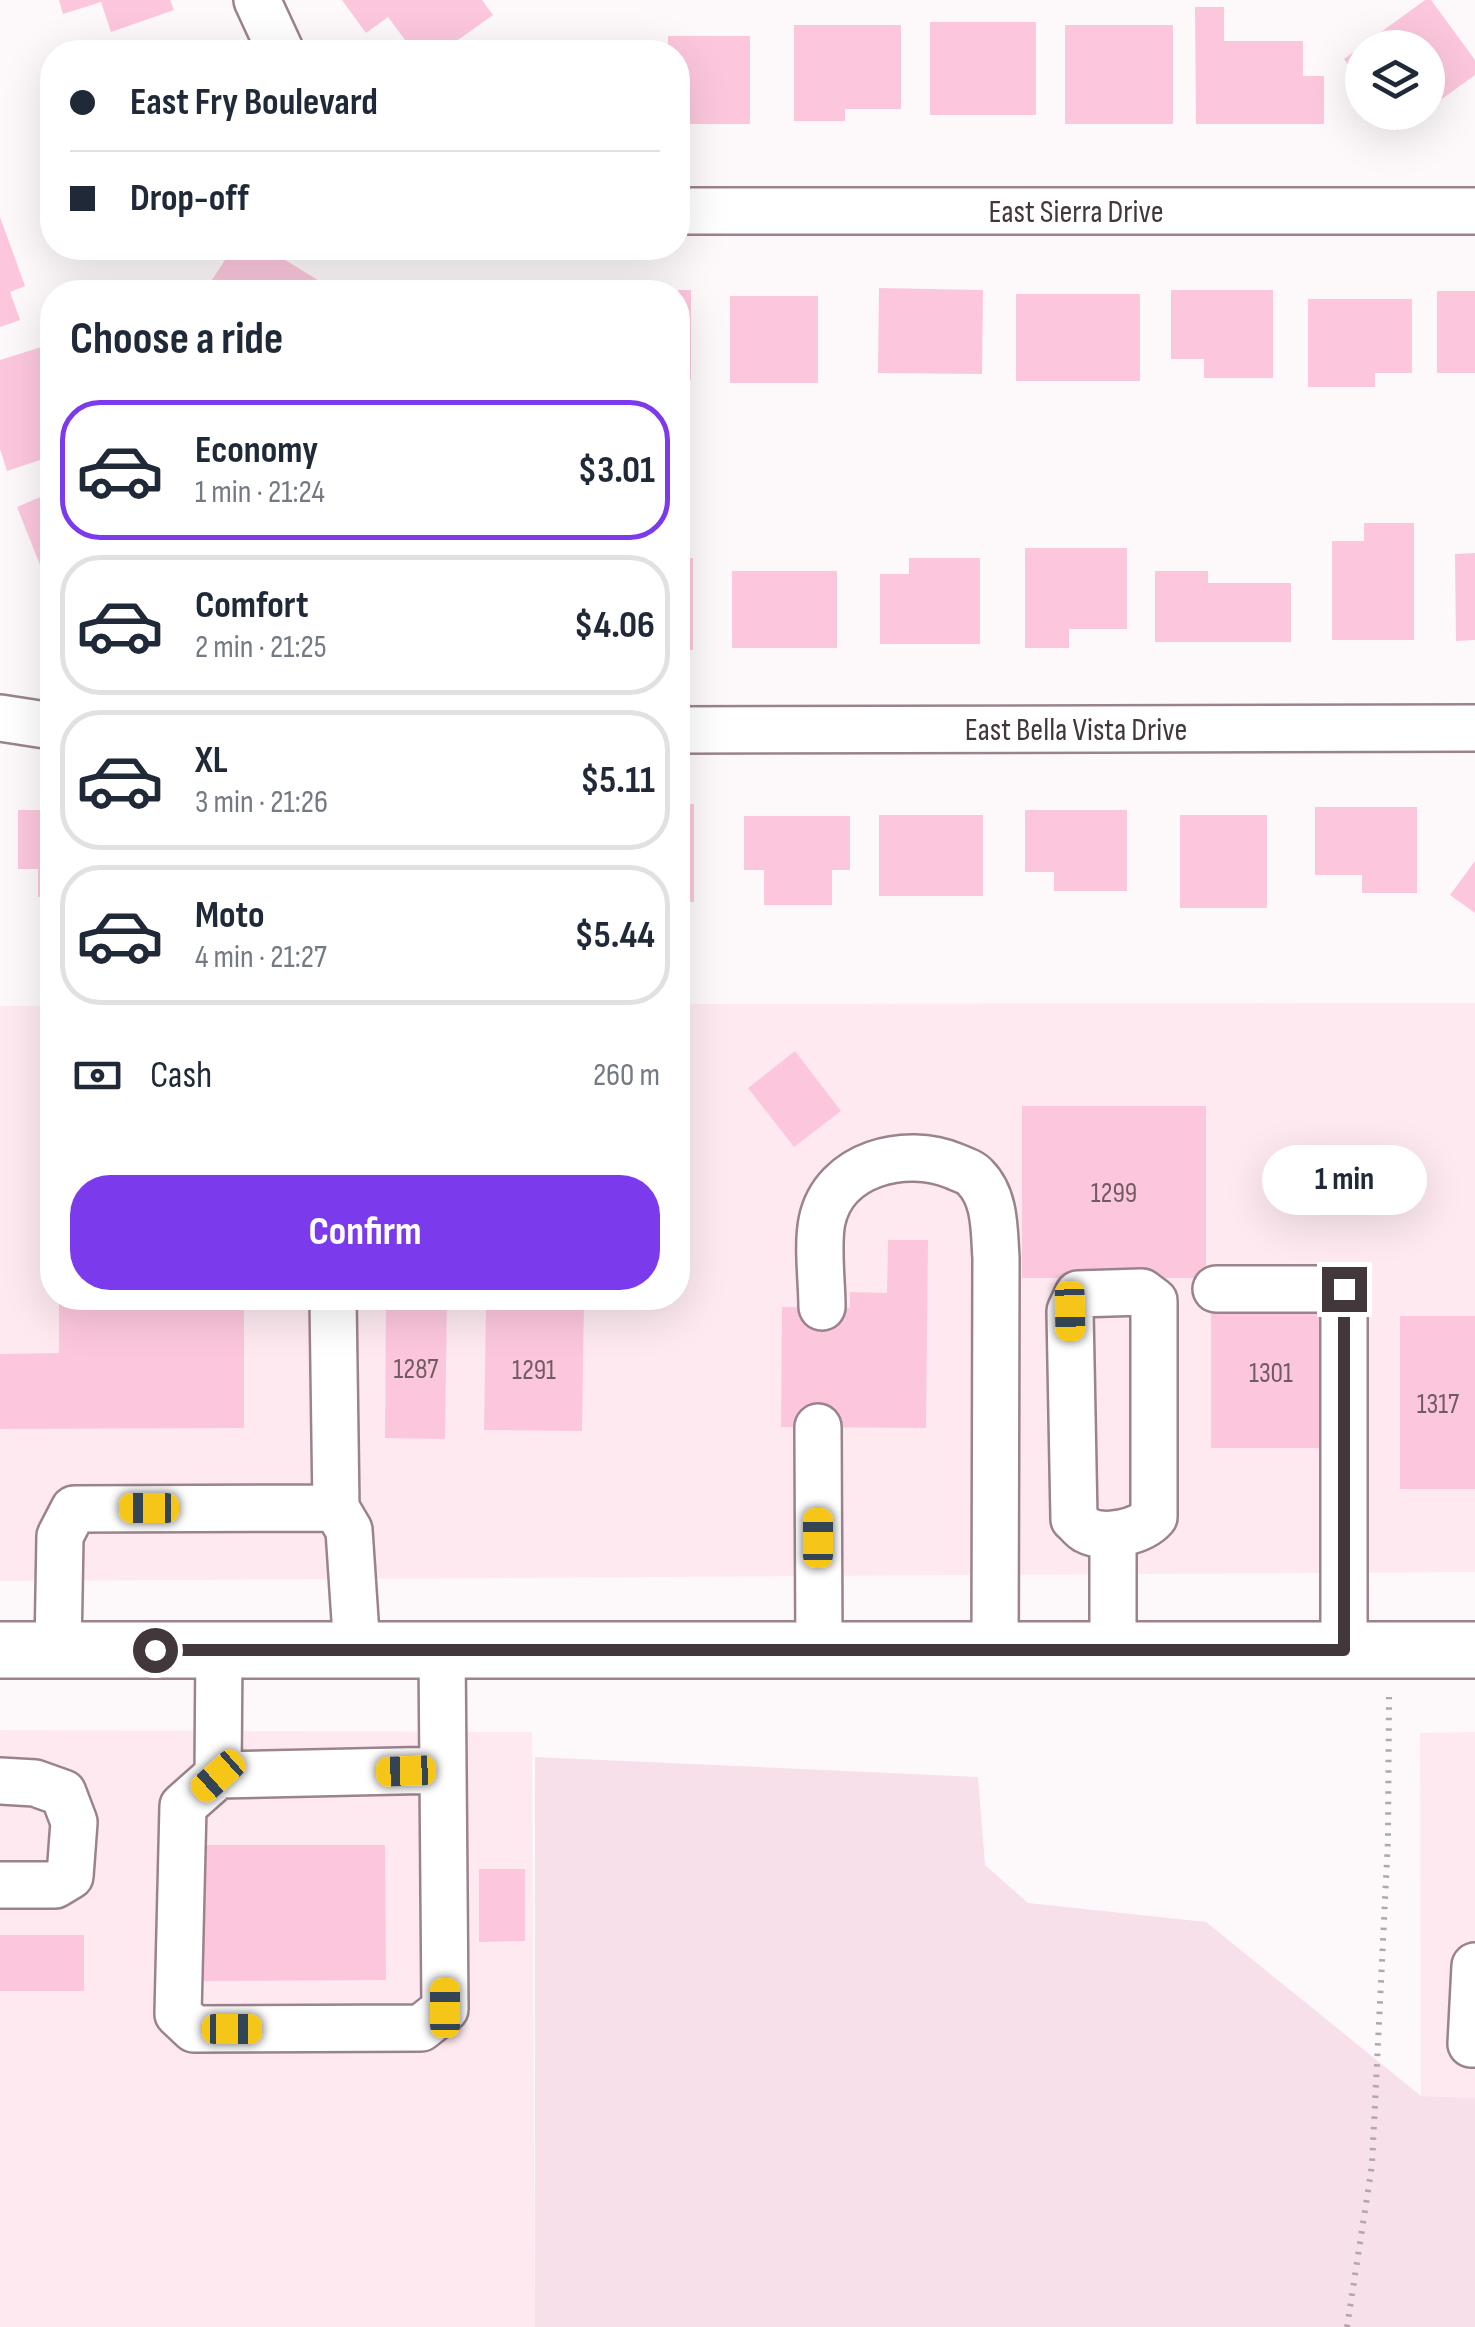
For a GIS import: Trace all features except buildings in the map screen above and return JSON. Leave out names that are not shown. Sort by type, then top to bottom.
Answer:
[{"type":"main road","points":[[0,1650],[1475,1650]]},
{"type":"street","points":[[257,0],[275,40]]},
{"type":"street","name":"East Sierra Drive","points":[[690,211],[1475,211]]},
{"type":"street","points":[[0,718],[40,724]]},
{"type":"street","name":"East Bella Vista Drive","points":[[690,730],[1475,728]]},
{"type":"street","points":[[822,1308],[822,1221],[836,1190],[860,1169],[896,1157],[935,1158],[974,1175],[991,1205],[996,1258],[995,1650]]},
{"type":"street","points":[[1216,1289],[1344,1289],[1367,1650]]},
{"type":"street","points":[[1142,1292],[1154,1302],[1154,1518],[1146,1527],[1112,1534],[1087,1531],[1074,1519],[1070,1311],[1078,1294],[1142,1292]]},
{"type":"street","points":[[333,1310],[336,1508],[349,1530],[356,1650]]},
{"type":"street","points":[[818,1426],[820,1650]]},
{"type":"street","points":[[58,1650],[60,1536],[74,1509],[336,1508]]},
{"type":"street","points":[[1112,1534],[1113,1650]]},
{"type":"street","points":[[218,1776],[219,1650]]},
{"type":"street","points":[[442,1650],[445,2008],[421,2028],[194,2029],[178,2014],[184,1806],[218,1776],[443,1770]]},
{"type":"street","points":[[0,1781],[35,1783],[64,1792],[74,1822],[70,1876],[55,1885],[0,1885]]},
{"type":"street","points":[[1475,1966],[1471,2044],[1475,2044]]},
{"type":"path","points":[[1347,2327],[1372,2165],[1388,1839],[1367,1650]]},
{"type":"shaded area","points":[[1475,1003],[1475,1572],[0,1581],[0,1006],[40,1006],[40,1310],[690,1310],[690,1004]]},
{"type":"shaded area","points":[[0,1730],[532,1732],[535,2327],[0,2327]]},
{"type":"shaded area","points":[[1475,1732],[1475,2098],[1421,2096],[1420,1733]]},
{"type":"shaded area","points":[[535,1757],[978,1777],[985,1865],[1028,1903],[1206,1922],[1421,2096],[1475,2098],[1475,2327],[535,2327]]},
{"type":"route","points":[[155,1650],[1344,1650],[1344,1289]]}]
